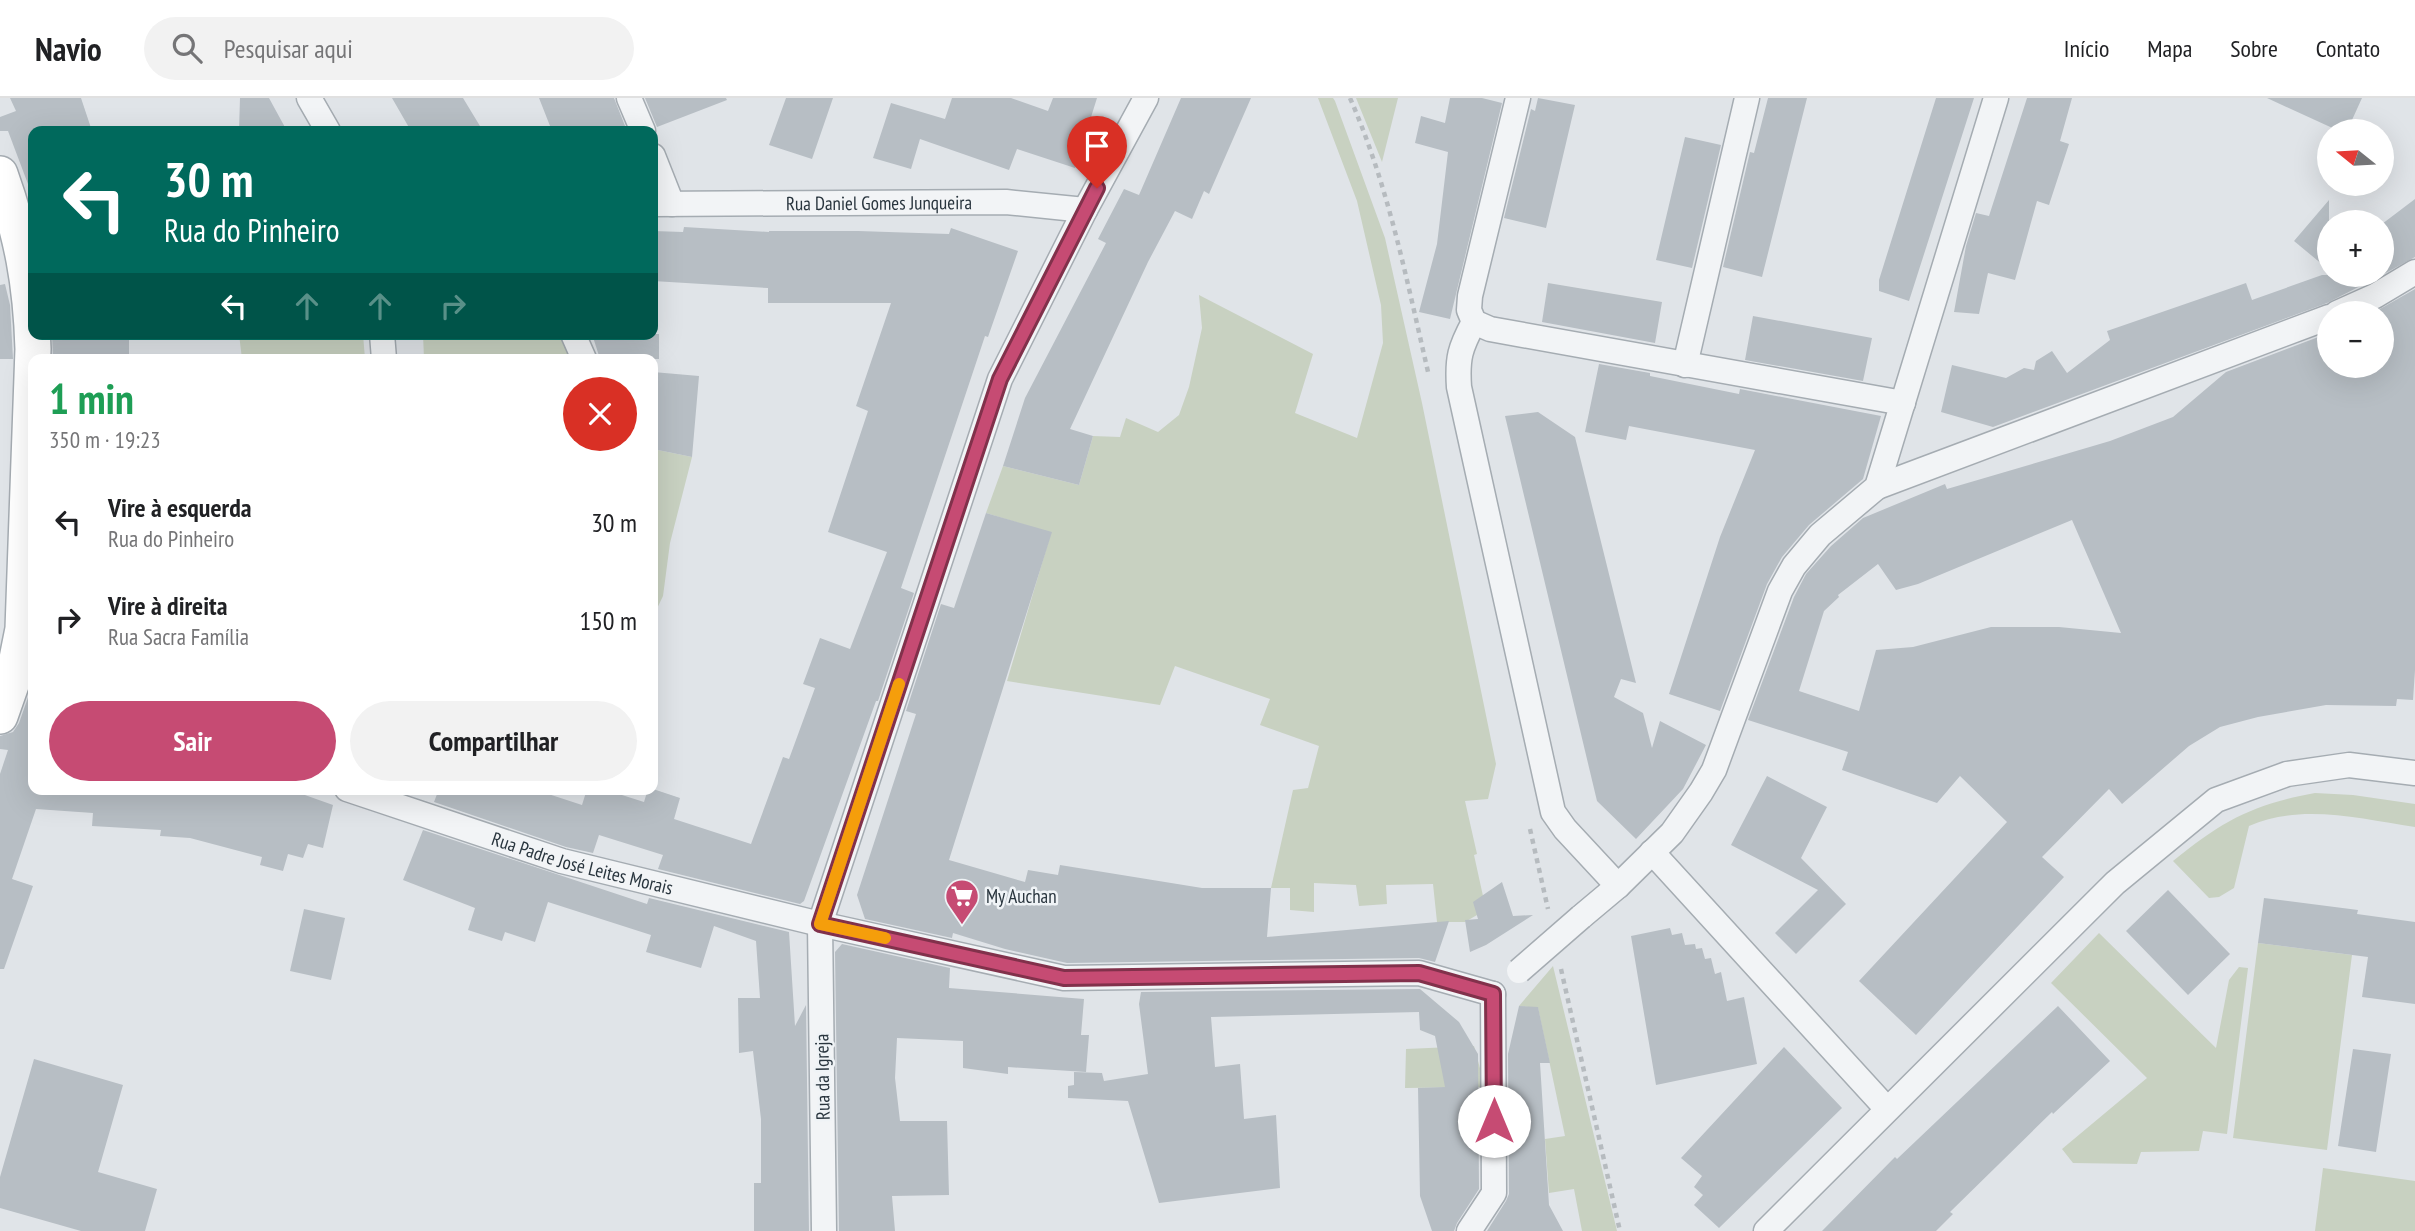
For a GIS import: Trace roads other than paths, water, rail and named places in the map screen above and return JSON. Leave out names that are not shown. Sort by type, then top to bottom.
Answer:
[{"type":"street","points":[[309,98],[325,126]]},
{"type":"street","points":[[629,98],[641,126]]},
{"type":"street","name":"Rua da Igreja","points":[[824,1231],[820,924],[1000,379],[1146,98]]},
{"type":"street","points":[[1518,98],[1470,296],[1469,310],[1474,322],[1490,329],[1903,403]]},
{"type":"street","points":[[1685,365],[1747,98]]},
{"type":"street","points":[[1877,487],[1996,98]]},
{"type":"street","points":[[0,174],[25,255],[28,277]]},
{"type":"street","name":"Rua Daniel Gomes Junqueira","points":[[658,183],[662,204],[1006,202],[1085,211]]},
{"type":"street","points":[[2364,301],[2415,272]]},
{"type":"street","points":[[1474,322],[1463,343],[1457,364],[1459,387],[1553,812],[1565,829],[1618,886]]},
{"type":"street","points":[[1469,1231],[1494,1193],[1493,994],[1618,886],[1686,816],[1714,770],[1768,617],[1780,591],[1794,566],[1820,535],[1877,487],[2317,322]]},
{"type":"street","points":[[0,715],[23,681],[28,488]]},
{"type":"street","points":[[1766,1231],[2115,883],[2216,800],[2287,774],[2349,765],[2415,773]]},
{"type":"street","name":"Rua Padre José Leites Morais","points":[[384,795],[562,861],[820,924],[1064,978],[1419,973],[1493,994]]},
{"type":"street","points":[[1652,852],[1887,1109]]},
{"type":"place","name":"My Auchan","points":[[962,926]]}]
